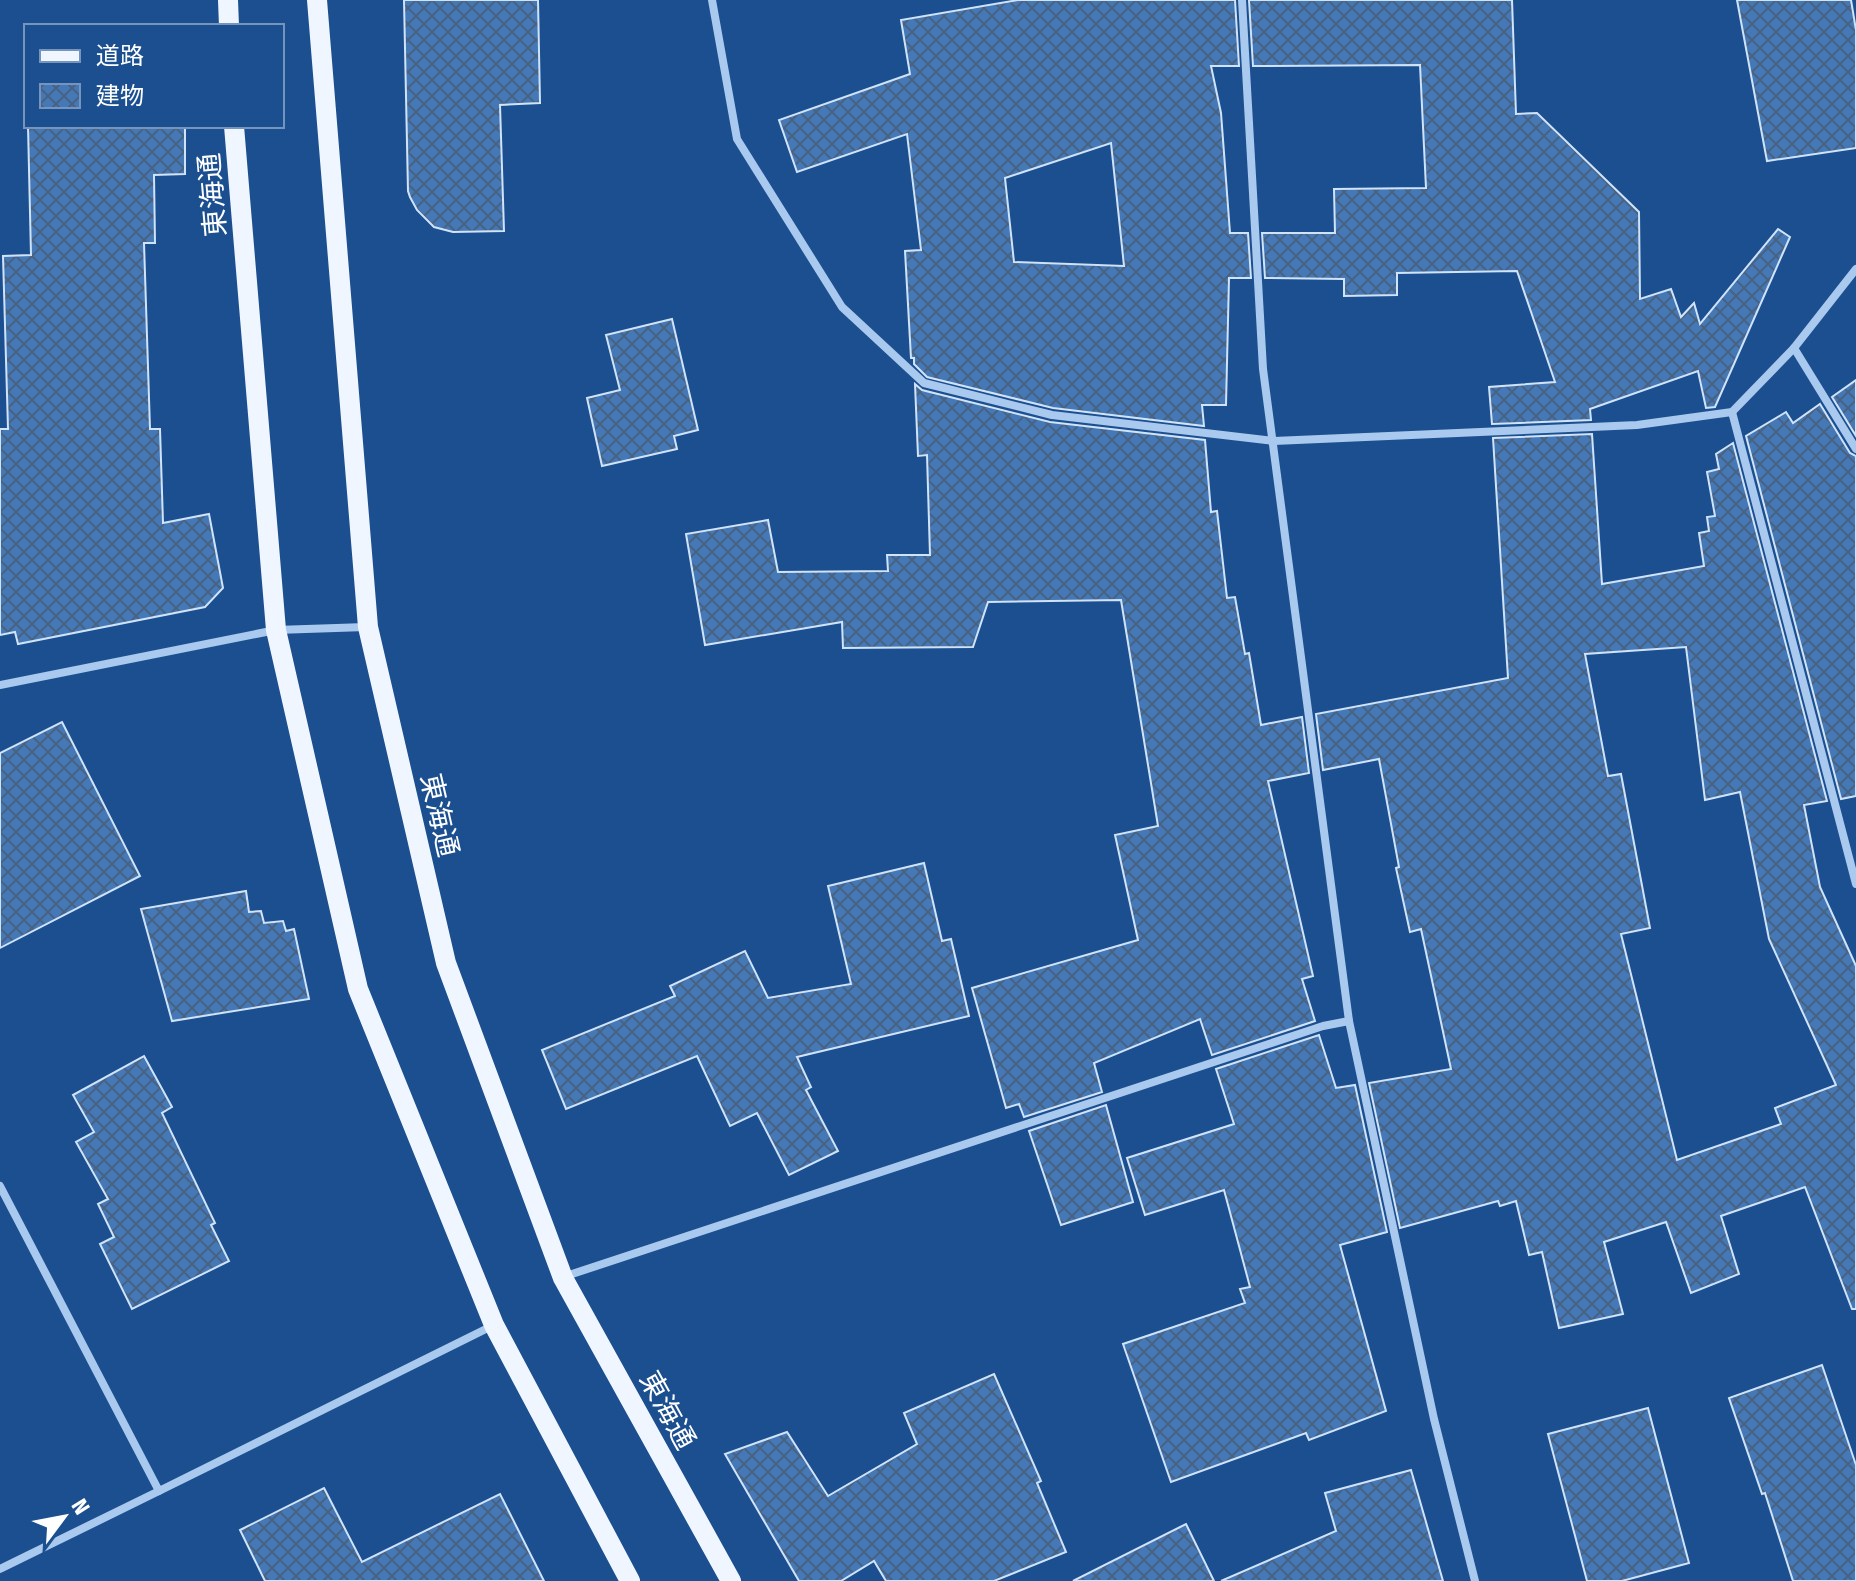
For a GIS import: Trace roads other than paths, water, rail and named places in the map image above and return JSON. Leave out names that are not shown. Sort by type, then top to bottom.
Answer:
[{"type":"main road","points":[[228,0],[229,24]]},
{"type":"main road","name":"東海通","points":[[317,0],[368,627],[446,963],[563,1278],[731,1581]]},
{"type":"main road","name":"東海通","points":[[234,128],[276,630],[358,989],[494,1325],[630,1581]]},
{"type":"street","points":[[712,0],[737,139],[842,307],[924,383],[1052,415],[1274,441],[1637,425],[1732,412],[1794,348],[1856,269]]},
{"type":"street","points":[[1242,0],[1263,369],[1349,1021],[1434,1419],[1475,1581]]},
{"type":"street","points":[[1794,348],[1856,449]]},
{"type":"street","points":[[1732,412],[1856,884]]},
{"type":"street","points":[[0,685],[276,630],[368,627]]},
{"type":"street","points":[[563,1278],[1323,1026],[1349,1021]]},
{"type":"street","points":[[0,1186],[159,1491]]},
{"type":"street","points":[[0,1569],[494,1325]]}]
